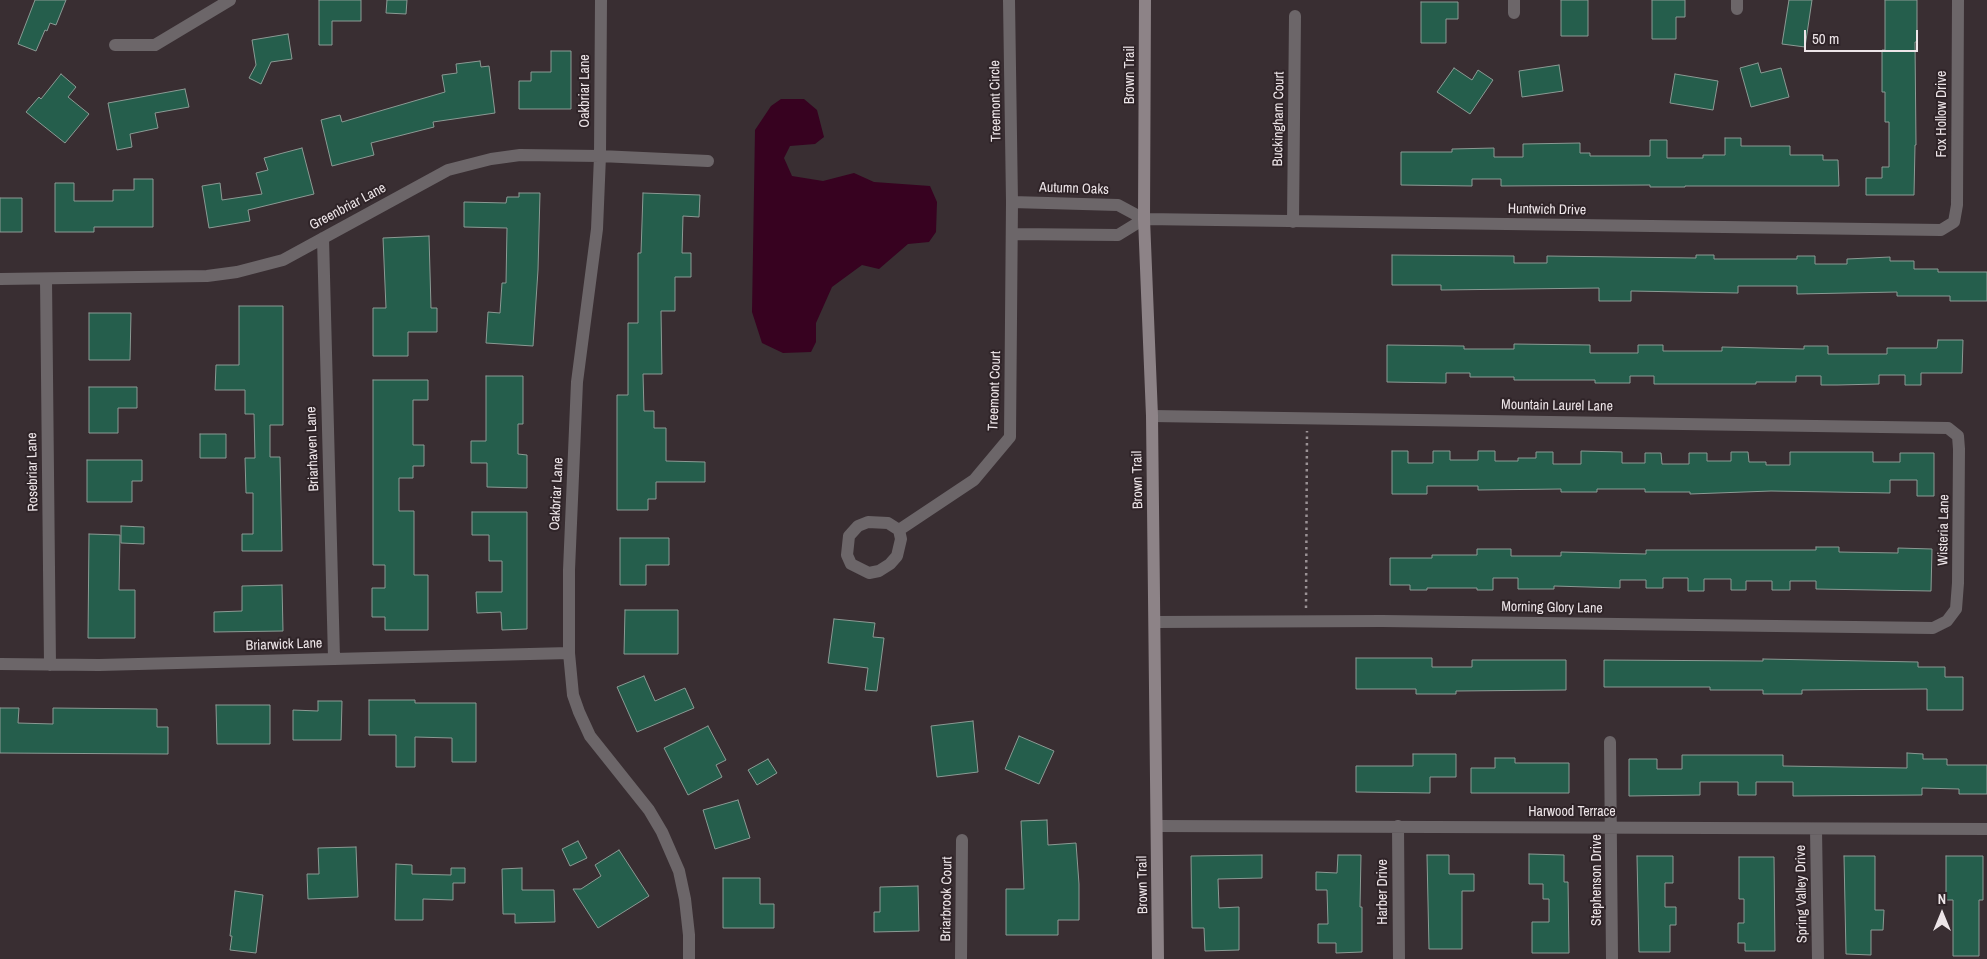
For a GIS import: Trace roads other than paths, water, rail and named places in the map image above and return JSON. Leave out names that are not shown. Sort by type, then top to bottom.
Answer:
[{"type":"street","points":[[115,45],[155,45],[230,0]]},
{"type":"street","name":"Oakbriar Lane","points":[[601,0],[600,156],[597,229],[577,382],[568,570],[569,653],[573,695],[578,712],[590,736],[649,810],[662,832],[679,871],[685,899],[689,935],[689,959]]},
{"type":"street","name":"Treemont Circle","points":[[1009,0],[1012,202]]},
{"type":"street","name":"Brown Trail","points":[[1145,0],[1144,219],[1152,416],[1158,959]]},
{"type":"street","name":"Fox Hollow Drive","points":[[1949,226],[1954,222],[1957,205],[1958,0]]},
{"type":"street","name":"Buckingham Court","points":[[1293,222],[1295,16]]},
{"type":"street","name":"Greenbriar Lane","points":[[0,279],[207,276],[237,272],[283,260],[448,170],[491,159],[520,155],[600,156],[708,161]]},
{"type":"street","name":"Autumn Oaks","points":[[1012,202],[1118,205],[1144,219]]},
{"type":"street","name":"Treemont Court","points":[[899,530],[974,480],[1010,437],[1012,202]]},
{"type":"street","points":[[1012,234],[1118,235],[1144,219]]},
{"type":"street","name":"Huntwich Drive","points":[[1144,219],[1941,230],[1949,226]]},
{"type":"street","name":"Briarhaven Lane","points":[[323,238],[334,658]]},
{"type":"street","name":"Rosebriar Lane","points":[[46,279],[50,665]]},
{"type":"street","name":"Mountain Laurel Lane","points":[[1152,416],[1948,428],[1958,436]]},
{"type":"street","name":"Wisteria Lane","points":[[1947,621],[1956,609],[1958,583],[1960,449],[1958,436]]},
{"type":"street","points":[[868,522],[878,522],[888,523],[899,530],[901,539],[897,556],[885,568],[869,573],[851,564],[846,555],[846,546],[849,536],[858,526],[868,522]]},
{"type":"street","name":"Morning Glory Lane","points":[[1155,622],[1933,628],[1947,621]]},
{"type":"street","name":"Briarwick Lane","points":[[0,664],[50,665],[569,653]]},
{"type":"street","name":"Stephenson Drive","points":[[1610,742],[1612,959]]},
{"type":"street","name":"Harwood Terrace","points":[[1157,826],[1816,830],[1987,829]]},
{"type":"street","name":"Harber Drive","points":[[1398,826],[1399,959]]},
{"type":"street","name":"Spring Valley Drive","points":[[1816,830],[1818,959]]},
{"type":"street","name":"Briarbrook Court","points":[[961,959],[962,840]]}]
